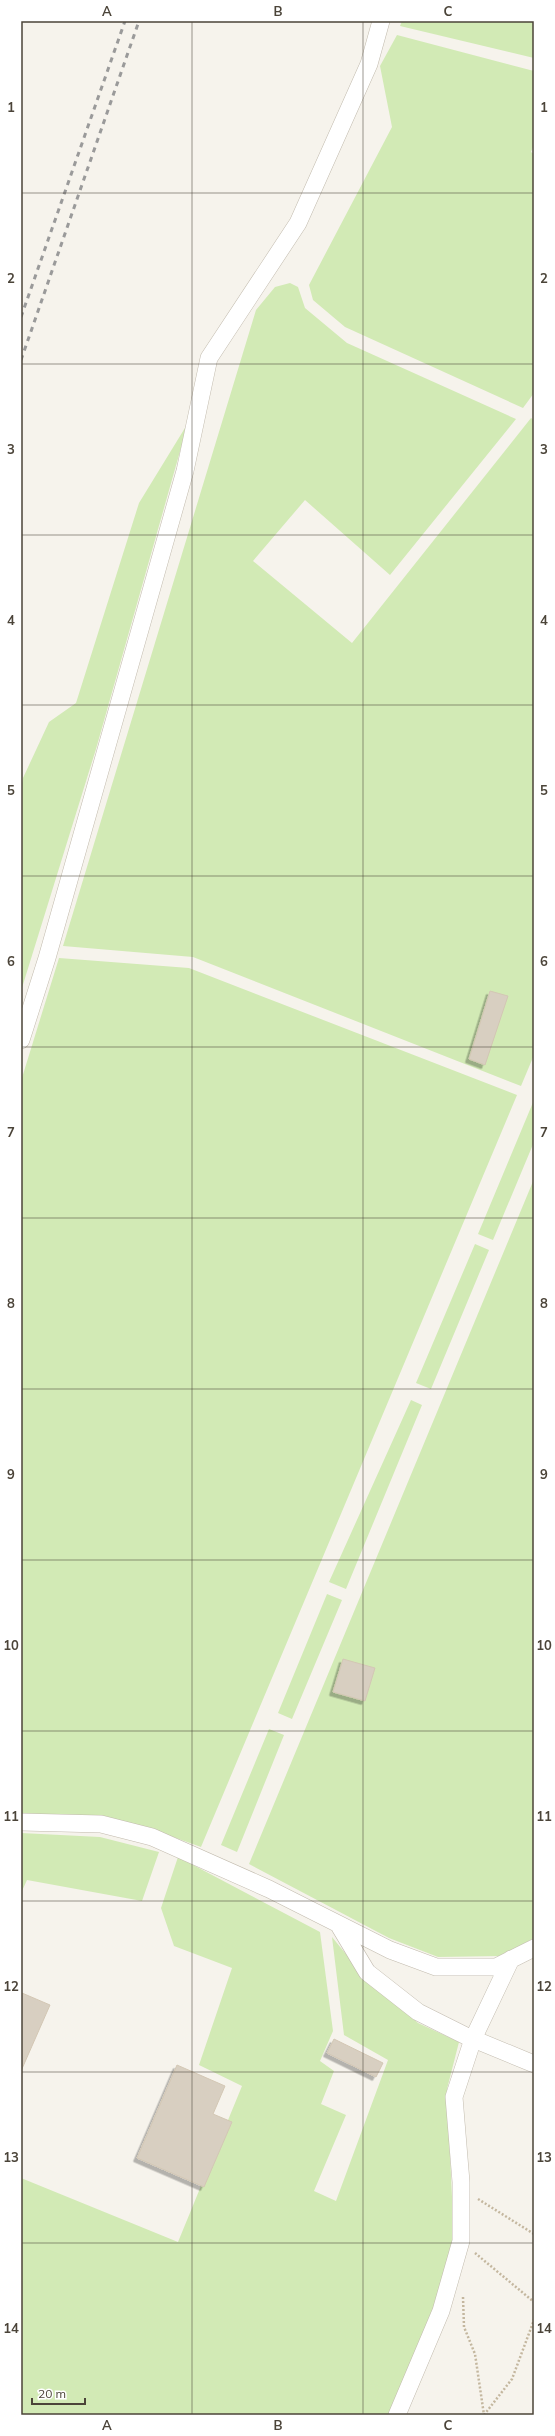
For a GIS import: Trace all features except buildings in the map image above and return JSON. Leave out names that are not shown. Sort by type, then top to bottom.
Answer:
[{"type":"street","points":[[21,1040],[51,943],[185,471],[209,358],[298,223],[369,64],[382,24]]},
{"type":"street","points":[[21,1822],[101,1824],[152,1837],[269,1889],[340,1927],[390,1950],[436,1966],[496,1967],[534,1948]]},
{"type":"street","points":[[340,1927],[367,1972],[418,2012],[473,2039],[534,2064]]},
{"type":"street","points":[[397,2415],[440,2311],[461,2241],[461,2188],[454,2097],[473,2039],[511,1959]]},
{"type":"path","points":[[461,2188],[534,2234]]},
{"type":"path","points":[[461,2241],[534,2302]]},
{"type":"path","points":[[463,2296],[464,2328],[475,2354],[484,2415]]},
{"type":"path","points":[[484,2415],[512,2379],[534,2320]]},
{"type":"green space","points":[[402,21],[534,21],[534,58],[400,26]]},
{"type":"green space","points":[[397,35],[534,71],[534,145],[531,152],[534,154],[534,393],[523,408],[345,327],[313,300],[309,285],[392,127],[380,66]]},
{"type":"green space","points":[[290,283],[298,287],[305,308],[347,343],[516,419],[390,575],[305,500],[253,561],[352,643],[531,418],[534,420],[534,1055],[521,1086],[193,957],[63,946],[256,310],[275,287]]},
{"type":"green space","points":[[188,423],[96,749],[21,991],[21,788],[23,778],[49,722],[76,703],[139,503]]},
{"type":"green space","points":[[59,958],[189,968],[517,1095],[201,1847],[151,1829],[97,1815],[21,1815],[21,1081]]},
{"type":"green space","points":[[534,1100],[534,1142],[493,1240],[478,1234]]},
{"type":"green space","points":[[534,1179],[534,1938],[501,1956],[438,1957],[389,1938],[249,1864]]},
{"type":"green space","points":[[475,1244],[489,1250],[431,1389],[416,1383]]},
{"type":"green space","points":[[411,1400],[422,1405],[346,1589],[329,1582]]},
{"type":"green space","points":[[327,1594],[342,1600],[292,1719],[278,1713]]},
{"type":"green space","points":[[269,1729],[284,1735],[237,1852],[221,1845]]},
{"type":"green space","points":[[21,1833],[100,1837],[159,1852],[142,1901],[27,1880],[21,1893]]},
{"type":"green space","points":[[178,1857],[320,1932],[333,2031],[320,2061],[334,2071],[321,2104],[346,2115],[314,2191],[336,2201],[388,2060],[344,2035],[332,1937],[359,1970],[418,2023],[459,2042],[447,2089],[454,2240],[431,2316],[390,2415],[21,2415],[21,2178],[178,2242],[242,2086],[199,2065],[232,1968],[174,1946],[161,1908]]},
{"type":"railway","points":[[21,317],[125,21]]},
{"type":"railway","points":[[21,360],[139,21]]}]
